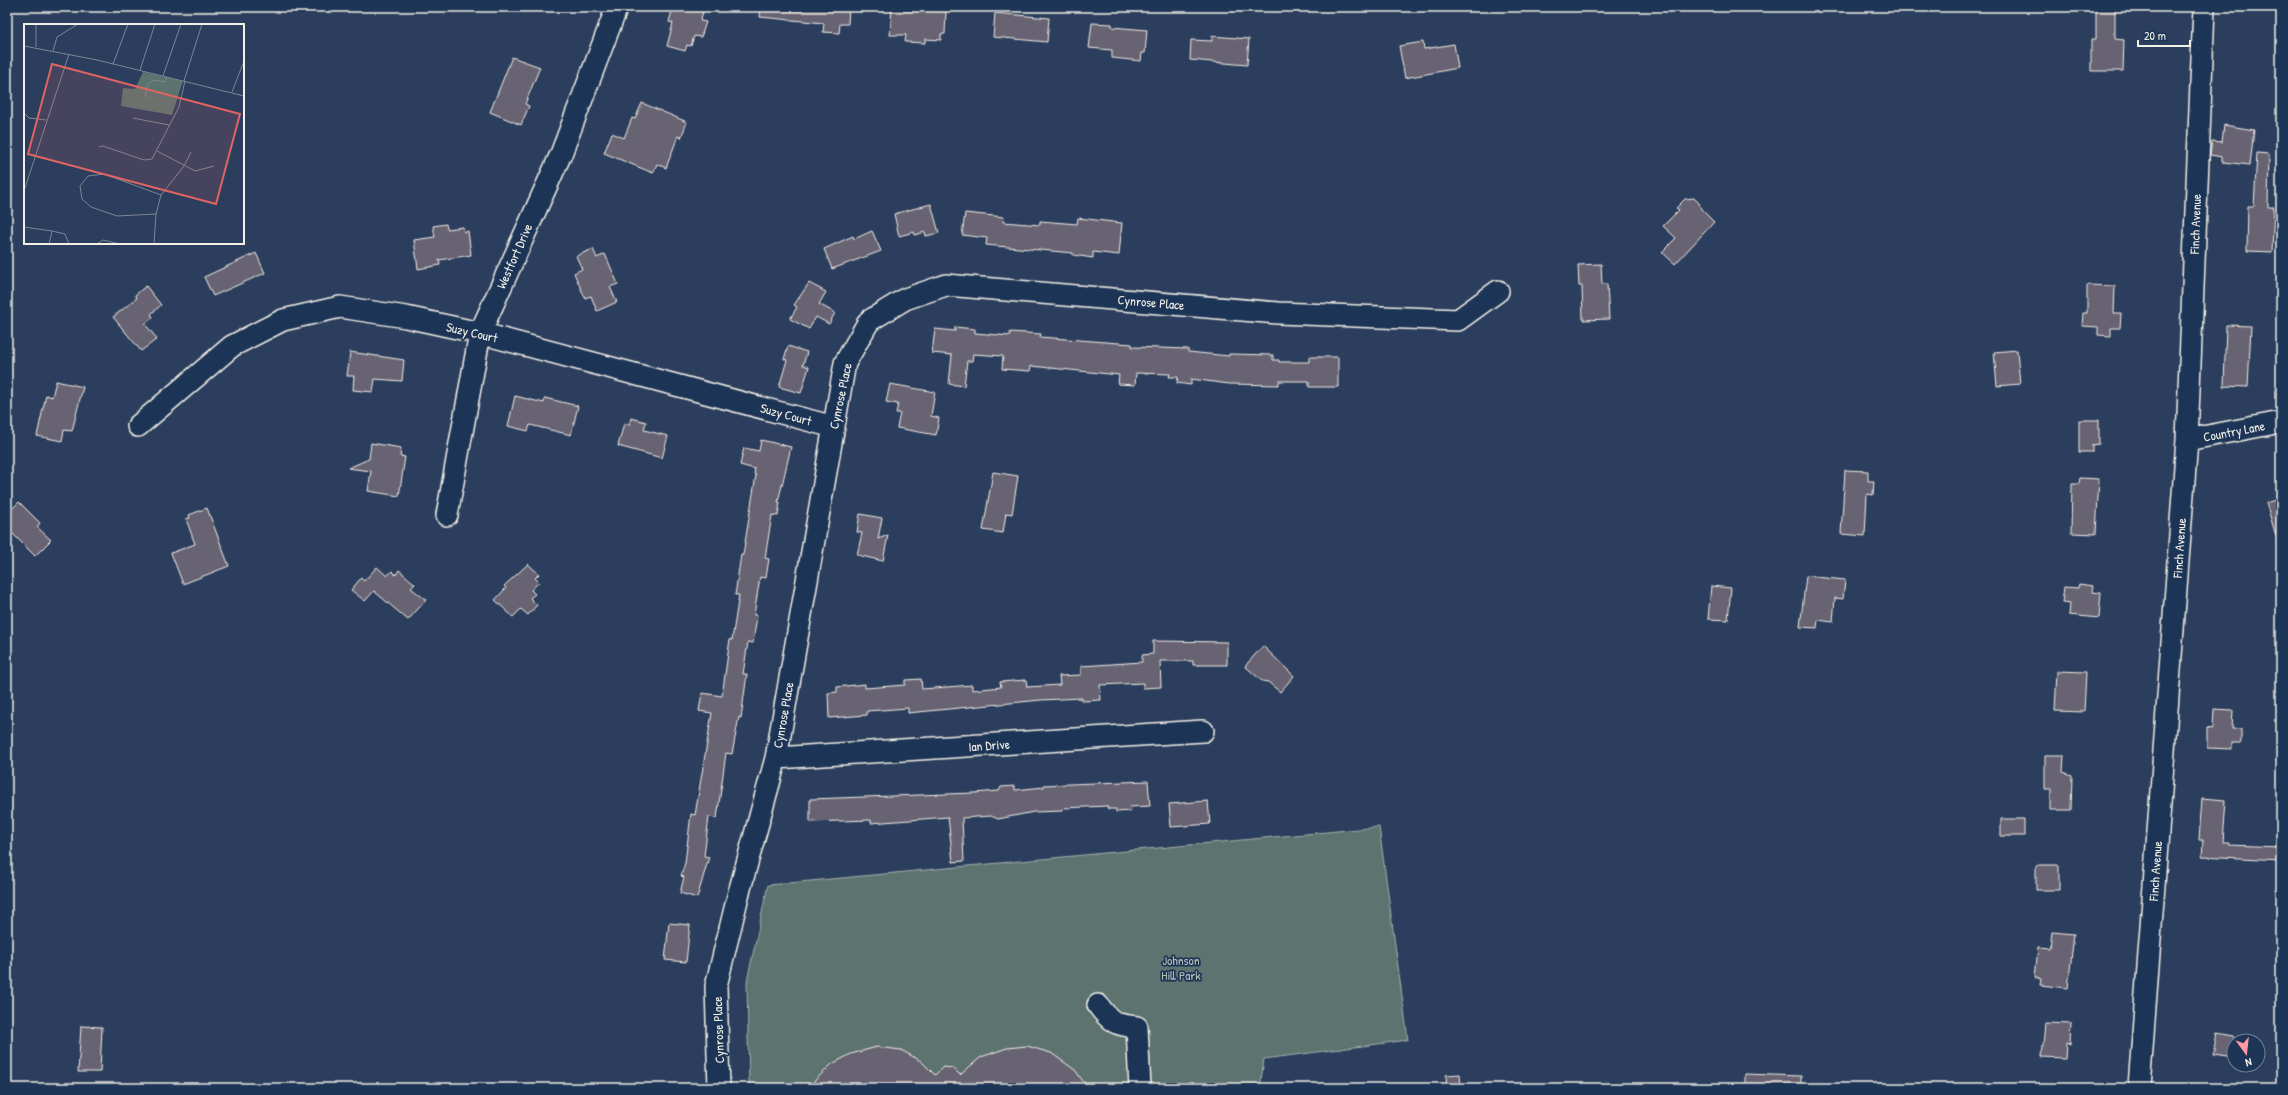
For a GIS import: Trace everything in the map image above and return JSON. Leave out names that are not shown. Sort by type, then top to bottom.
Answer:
[{"type":"street","name":"Westfort Drive","points":[[447,515],[480,333],[561,154],[617,7]]},
{"type":"street","name":"Finch Avenue","points":[[2139,1088],[2186,440],[2204,7]]},
{"type":"street","name":"Cynrose Place","points":[[719,1088],[716,986],[738,896],[776,758],[845,363],[869,321],[905,299],[946,285],[1278,313],[1458,320],[1498,291]]},
{"type":"street","name":"Suzy Court","points":[[138,426],[232,346],[283,320],[340,307],[406,318],[480,333],[834,427]]},
{"type":"street","name":"Country Lane","points":[[2186,440],[2281,422]]},
{"type":"street","name":"Ian Drive","points":[[776,758],[1202,731]]},
{"type":"street","points":[[1098,1005],[1108,1019],[1119,1026],[1137,1027],[1140,1088]]},
{"type":"green space","name":"Johnson Hill Park","points":[[1379,827],[1408,1040],[1264,1059],[1260,1088],[749,1088],[747,981],[768,885]]},
{"type":"building","points":[[673,7],[698,7],[703,12],[700,21],[706,22],[701,37],[694,36],[691,46],[687,45],[685,51],[667,46],[673,23],[669,22]]},
{"type":"building","points":[[761,7],[849,7],[848,24],[840,24],[839,33],[823,32],[824,23],[760,17]]},
{"type":"building","points":[[892,7],[930,7],[930,10],[946,11],[945,34],[941,34],[941,40],[925,39],[925,43],[905,42],[906,35],[890,35]]},
{"type":"building","points":[[2096,7],[2115,7],[2115,39],[2124,40],[2123,71],[2091,71],[2091,39],[2096,39]]},
{"type":"building","points":[[995,13],[1049,18],[1047,42],[993,37]]},
{"type":"building","points":[[1092,23],[1112,24],[1112,27],[1147,30],[1145,53],[1142,53],[1141,61],[1112,58],[1112,50],[1089,48]]},
{"type":"building","points":[[1212,36],[1249,39],[1247,65],[1190,60],[1191,40],[1212,41]]},
{"type":"building","points":[[1423,42],[1424,49],[1454,44],[1458,68],[1405,78],[1399,46]]},
{"type":"building","points":[[512,57],[540,67],[525,104],[529,106],[521,125],[490,112]]},
{"type":"building","points":[[642,103],[687,122],[681,138],[678,136],[666,168],[657,164],[653,173],[604,153],[612,133],[624,138],[632,118],[635,119]]},
{"type":"building","points":[[2224,125],[2254,130],[2250,165],[2222,162],[2222,157],[2210,155],[2212,141],[2222,142]]},
{"type":"building","points":[[2257,153],[2269,154],[2268,207],[2274,207],[2272,252],[2247,251],[2248,206],[2254,206]]},
{"type":"building","points":[[1694,198],[1699,203],[1701,209],[1714,222],[1675,264],[1662,252],[1676,238],[1663,226],[1679,210],[1676,208],[1685,199]]},
{"type":"building","points":[[931,204],[939,233],[926,236],[925,232],[915,235],[914,232],[899,236],[894,214]]},
{"type":"building","points":[[965,213],[1004,217],[1003,222],[1040,225],[1040,221],[1077,224],[1078,218],[1122,223],[1119,255],[1093,252],[1093,258],[1073,255],[1073,253],[986,245],[987,238],[962,235]]},
{"type":"building","points":[[446,224],[447,229],[463,227],[464,232],[468,231],[471,255],[439,260],[440,265],[418,269],[414,240],[435,237],[433,226]]},
{"type":"building","points":[[872,231],[881,251],[832,269],[824,249],[853,236],[854,239]]},
{"type":"building","points":[[593,249],[597,258],[605,254],[618,284],[610,287],[617,302],[597,311],[591,296],[585,298],[574,273],[582,269],[576,256]]},
{"type":"building","points":[[256,253],[265,273],[213,296],[204,277]]},
{"type":"building","points":[[1601,264],[1602,284],[1607,284],[1609,319],[1583,320],[1582,286],[1579,286],[1578,265]]},
{"type":"building","points":[[809,283],[826,292],[819,304],[835,313],[829,324],[816,317],[809,329],[790,319],[797,307],[794,305]]},
{"type":"building","points":[[2087,285],[2115,286],[2114,314],[2121,314],[2120,328],[2111,328],[2111,336],[2098,335],[2098,327],[2082,326],[2083,313],[2087,313]]},
{"type":"building","points":[[146,286],[161,305],[151,314],[153,317],[145,324],[157,339],[141,351],[113,317],[137,298],[135,295]]},
{"type":"building","points":[[2226,325],[2251,326],[2248,387],[2224,386]]},
{"type":"building","points":[[955,327],[975,329],[975,333],[1010,336],[1010,332],[1041,334],[1040,337],[1132,344],[1132,347],[1188,349],[1188,352],[1229,356],[1229,354],[1273,355],[1273,360],[1279,360],[1279,362],[1309,362],[1309,357],[1338,357],[1338,387],[1309,387],[1309,381],[1279,381],[1279,385],[1229,384],[1191,379],[1191,385],[1177,383],[1178,377],[1169,377],[1170,374],[1136,373],[1135,385],[1118,384],[1119,375],[1031,366],[1030,371],[1002,369],[1003,356],[973,354],[972,361],[967,361],[964,386],[949,384],[952,355],[932,353],[935,329],[955,331]]},
{"type":"building","points":[[788,346],[807,352],[803,365],[809,367],[801,393],[779,387],[787,360],[784,359]]},
{"type":"building","points":[[2017,350],[2020,384],[1997,386],[1994,352]]},
{"type":"building","points":[[350,352],[404,360],[402,381],[375,379],[373,392],[353,390],[354,376],[347,376]]},
{"type":"building","points":[[56,381],[83,387],[72,431],[64,430],[62,441],[37,436],[46,395],[52,397]]},
{"type":"building","points":[[890,384],[935,392],[931,416],[939,418],[936,435],[897,428],[900,413],[896,413],[898,404],[886,402]]},
{"type":"building","points":[[515,396],[544,403],[545,398],[578,406],[571,435],[530,425],[528,431],[508,426]]},
{"type":"building","points":[[631,418],[646,422],[644,430],[668,436],[662,458],[618,446],[624,423],[629,425]]},
{"type":"building","points":[[2079,420],[2099,420],[2099,444],[2092,445],[2092,452],[2079,452]]},
{"type":"building","points":[[761,440],[791,447],[778,502],[780,502],[778,516],[772,515],[765,558],[769,559],[766,578],[760,577],[754,615],[757,616],[753,643],[748,642],[743,674],[747,674],[741,718],[739,717],[732,754],[726,753],[717,818],[709,817],[704,856],[709,857],[697,898],[680,893],[684,877],[681,876],[685,863],[691,814],[695,815],[712,713],[699,711],[702,693],[722,696],[730,639],[732,640],[739,595],[735,595],[741,555],[743,555],[756,475],[754,474],[755,469],[740,465],[744,448],[759,451]]},
{"type":"building","points":[[371,443],[401,448],[400,456],[405,457],[399,496],[368,491],[371,471],[348,468],[369,459]]},
{"type":"building","points":[[1845,470],[1868,471],[1868,481],[1874,481],[1873,495],[1867,494],[1865,536],[1841,534]]},
{"type":"building","points":[[993,472],[1018,476],[1012,514],[1006,513],[1003,533],[983,530]]},
{"type":"building","points":[[2080,478],[2099,479],[2096,534],[2071,533],[2072,484],[2079,484]]},
{"type":"building","points":[[2281,498],[2281,542],[2278,542],[2266,503]]},
{"type":"building","points":[[19,502],[40,523],[37,527],[51,540],[35,556],[7,528],[7,514]]},
{"type":"building","points":[[207,508],[229,566],[183,584],[171,553],[195,544],[186,519],[190,518],[189,515]]},
{"type":"building","points":[[860,514],[882,518],[878,539],[888,535],[883,561],[857,555],[862,533],[857,532]]},
{"type":"building","points":[[528,564],[539,574],[535,578],[539,582],[531,590],[535,594],[530,598],[537,605],[528,615],[521,609],[513,617],[495,600],[506,588],[504,586]]},
{"type":"building","points":[[377,567],[387,576],[392,571],[396,575],[399,570],[415,584],[411,588],[426,600],[408,620],[374,591],[365,601],[351,590],[361,578],[364,581]]},
{"type":"building","points":[[1806,576],[1845,580],[1843,599],[1835,598],[1833,622],[1818,620],[1817,628],[1800,627]]},
{"type":"building","points":[[2079,584],[2093,586],[2092,592],[2101,593],[2099,618],[2069,615],[2070,604],[2062,603],[2064,587],[2078,588]]},
{"type":"building","points":[[1711,586],[1731,588],[1728,620],[1708,619]]},
{"type":"building","points":[[1153,641],[1227,642],[1227,665],[1193,665],[1193,661],[1160,661],[1161,687],[1143,688],[1143,683],[1100,685],[1101,700],[1082,701],[1082,698],[1041,700],[908,713],[908,708],[867,711],[867,715],[829,718],[828,693],[837,692],[837,687],[865,684],[865,688],[905,685],[905,680],[921,679],[922,689],[972,685],[972,690],[1001,687],[1000,682],[1026,680],[1027,687],[1060,685],[1059,676],[1081,675],[1081,666],[1142,662],[1142,655],[1153,654]]},
{"type":"building","points":[[1263,646],[1294,676],[1280,692],[1268,682],[1262,681],[1245,666]]},
{"type":"building","points":[[2057,671],[2086,672],[2084,712],[2055,711]]},
{"type":"building","points":[[2214,709],[2233,710],[2232,729],[2241,729],[2241,743],[2232,743],[2232,749],[2207,748],[2207,727],[2213,728]]},
{"type":"building","points":[[2045,755],[2064,755],[2063,772],[2072,775],[2071,810],[2051,810],[2051,789],[2045,789]]},
{"type":"building","points":[[1148,781],[1150,806],[1130,807],[1131,811],[1116,812],[1116,809],[1108,809],[1107,806],[1064,808],[1062,811],[1034,812],[998,819],[991,816],[962,818],[964,861],[953,862],[948,817],[871,823],[871,820],[810,822],[810,799],[974,793],[999,791],[1001,787],[1015,786],[1015,790],[1044,787],[1044,785]]},
{"type":"building","points":[[2202,798],[2226,800],[2223,842],[2229,842],[2229,845],[2281,847],[2281,860],[2202,856],[2203,840],[2199,840]]},
{"type":"building","points":[[1208,801],[1210,824],[1171,827],[1169,804]]},
{"type":"building","points":[[2001,819],[2024,819],[2024,836],[2001,836]]},
{"type":"building","points":[[2036,865],[2059,865],[2059,890],[2036,890]]},
{"type":"building","points":[[669,923],[690,925],[686,962],[665,960]]},
{"type":"building","points":[[2052,932],[2074,934],[2068,988],[2040,985],[2041,979],[2035,978],[2038,947],[2050,948]]},
{"type":"building","points":[[2045,1023],[2071,1024],[2070,1044],[2066,1043],[2065,1058],[2042,1057]]},
{"type":"building","points":[[81,1026],[102,1027],[100,1072],[78,1072]]},
{"type":"building","points":[[2217,1033],[2226,1035],[2226,1056],[2213,1054]]},
{"type":"building","points":[[1027,1046],[1051,1053],[1075,1070],[1088,1088],[807,1088],[832,1064],[851,1054],[877,1047],[901,1050],[921,1061],[935,1075],[943,1067],[953,1068],[960,1075],[981,1057],[1007,1048]]},
{"type":"building","points":[[1460,1074],[1461,1088],[1447,1088],[1446,1075]]},
{"type":"building","points":[[1745,1074],[1801,1076],[1801,1088],[1745,1088]]}]
